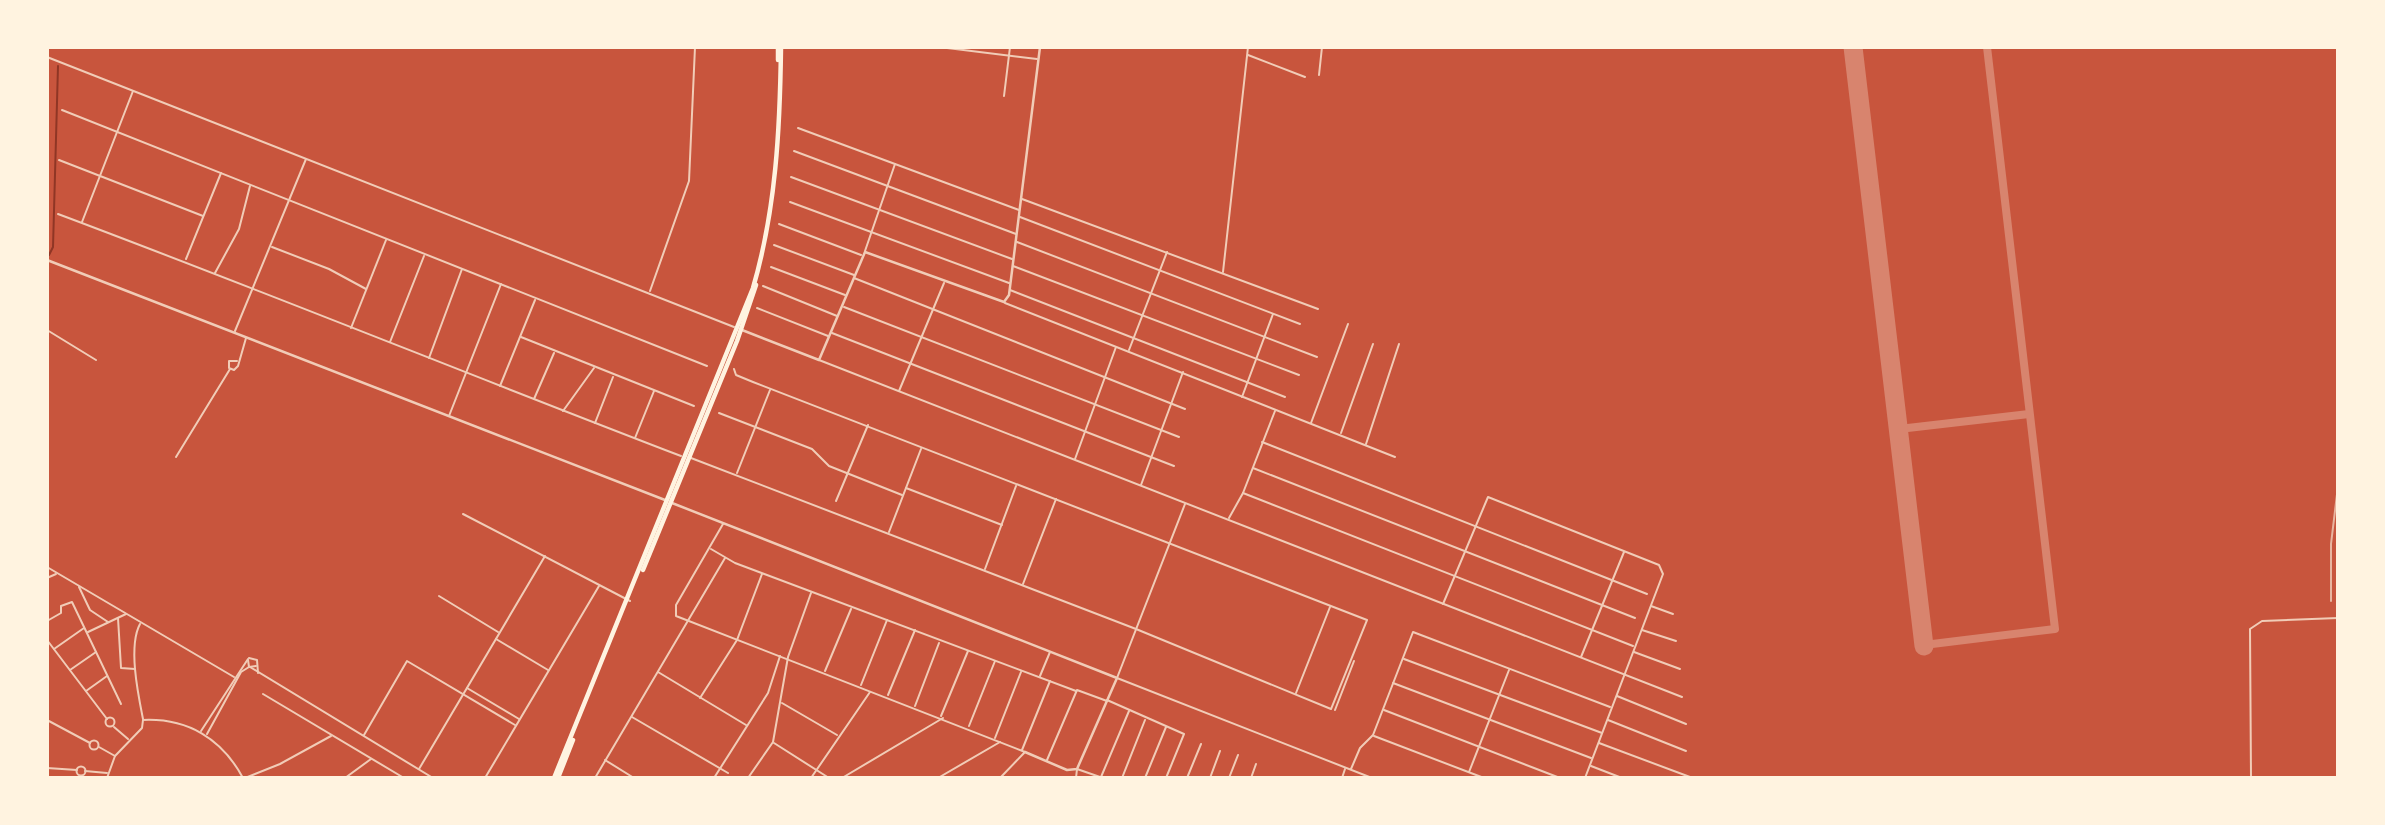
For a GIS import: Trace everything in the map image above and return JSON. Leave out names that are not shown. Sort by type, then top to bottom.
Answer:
[{"type":"highway","points":[[629,600],[740,329],[763,254],[770,217],[781,47]]},
{"type":"highway","points":[[556,778],[690,457],[740,329],[766,253],[773,217],[781,47]]},
{"type":"street","points":[[649,293],[689,181],[695,47]]},
{"type":"street","points":[[939,47],[1037,59]]},
{"type":"street","points":[[1004,96],[1010,47]]},
{"type":"street","points":[[1004,302],[1009,289],[1016,241],[1039,47]]},
{"type":"street","points":[[1020,210],[1039,47]]},
{"type":"street","points":[[1223,272],[1248,47]]},
{"type":"street","points":[[1319,75],[1322,47]]},
{"type":"street","points":[[1248,55],[1305,77]]},
{"type":"street","points":[[47,63],[48,57],[1682,697]]},
{"type":"street","points":[[82,223],[133,91]]},
{"type":"street","points":[[62,110],[707,366]]},
{"type":"street","points":[[798,128],[1020,210]]},
{"type":"street","points":[[794,151],[1016,234]]},
{"type":"street","points":[[235,332],[306,159]]},
{"type":"street","points":[[60,160],[204,216]]},
{"type":"street","points":[[820,360],[861,255],[865,252],[895,164]]},
{"type":"street","points":[[186,261],[221,172]]},
{"type":"street","points":[[790,177],[1013,259]]},
{"type":"street","points":[[215,272],[239,229],[251,184]]},
{"type":"street","points":[[1021,198],[1318,310]]},
{"type":"street","points":[[790,202],[1010,283]]},
{"type":"street","points":[[58,214],[215,272],[351,329],[681,456]]},
{"type":"street","points":[[1019,216],[1300,324]]},
{"type":"street","points":[[779,224],[861,255]]},
{"type":"street","points":[[351,329],[386,240]]},
{"type":"street","points":[[1016,241],[1317,357]]},
{"type":"street","points":[[774,245],[933,311],[1185,409]]},
{"type":"street","points":[[272,247],[329,270],[366,289]]},
{"type":"street","points":[[865,252],[1004,302],[1395,457]]},
{"type":"street","points":[[1129,351],[1167,252]]},
{"type":"street","points":[[389,344],[424,255]]},
{"type":"street","points":[[47,260],[1372,778]]},
{"type":"street","points":[[1012,265],[1299,375]]},
{"type":"street","points":[[771,267],[846,296]]},
{"type":"street","points":[[428,359],[462,269]]},
{"type":"street","points":[[898,391],[945,281]]},
{"type":"street","points":[[449,416],[500,284]]},
{"type":"street","points":[[763,286],[838,316]]},
{"type":"street","points":[[1009,289],[1285,397]]},
{"type":"street","points":[[499,387],[536,298]]},
{"type":"street","points":[[842,306],[1179,438]]},
{"type":"street","points":[[757,308],[1174,466]]},
{"type":"street","points":[[1242,397],[1273,313]]},
{"type":"street","points":[[1311,424],[1348,324]]},
{"type":"street","points":[[47,330],[96,360]]},
{"type":"street","points":[[230,369],[237,368],[237,361],[247,337]]},
{"type":"street","points":[[521,337],[613,376],[694,406]]},
{"type":"street","points":[[1341,435],[1373,344]]},
{"type":"street","points":[[1365,445],[1399,344]]},
{"type":"street","points":[[1075,460],[1116,347]]},
{"type":"street","points":[[533,400],[555,351]]},
{"type":"street","points":[[176,457],[230,369],[229,360],[237,361]]},
{"type":"street","points":[[563,411],[594,367]]},
{"type":"street","points":[[734,369],[736,375],[771,389],[1367,620],[1333,709]]},
{"type":"street","points":[[1140,486],[1183,372]]},
{"type":"street","points":[[595,423],[613,376]]},
{"type":"street","points":[[736,475],[771,389]]},
{"type":"street","points":[[635,439],[654,391]]},
{"type":"street","points":[[1228,519],[1243,493],[1275,410]]},
{"type":"street","points":[[719,413],[812,449],[829,466],[902,495]]},
{"type":"street","points":[[836,501],[869,425]]},
{"type":"street","points":[[1262,442],[1647,594]]},
{"type":"street","points":[[889,533],[922,448]]},
{"type":"street","points":[[690,457],[1136,629],[1333,709]]},
{"type":"street","points":[[1253,468],[1635,618]]},
{"type":"street","points":[[985,570],[1017,484]]},
{"type":"street","points":[[906,488],[1002,526]]},
{"type":"street","points":[[660,499],[672,493]]},
{"type":"street","points":[[1243,493],[1634,647]]},
{"type":"street","points":[[1443,604],[1488,497],[1659,565],[1663,569],[1585,778]]},
{"type":"street","points":[[660,499],[664,511]]},
{"type":"street","points":[[1023,585],[1056,499]]},
{"type":"street","points":[[1076,778],[1077,769],[1117,678],[1185,503]]},
{"type":"street","points":[[463,514],[629,600]]},
{"type":"street","points":[[723,523],[674,613],[689,622],[788,657],[968,727],[1067,770],[1077,769],[1102,778],[1129,711]]},
{"type":"street","points":[[710,549],[762,573],[1107,701],[1184,734],[1166,778]]},
{"type":"street","points":[[1581,658],[1624,552]]},
{"type":"street","points":[[419,769],[545,556]]},
{"type":"street","points":[[595,778],[726,557]]},
{"type":"street","points":[[47,567],[234,677]]},
{"type":"street","points":[[47,578],[57,573]]},
{"type":"street","points":[[700,698],[737,640],[762,573]]},
{"type":"street","points":[[78,585],[90,610],[108,622]]},
{"type":"street","points":[[485,778],[599,586]]},
{"type":"street","points":[[748,778],[773,742],[788,657],[812,591]]},
{"type":"street","points":[[439,596],[499,632]]},
{"type":"street","points":[[47,621],[61,613],[61,606],[72,602],[121,704]]},
{"type":"street","points":[[1296,694],[1331,605]]},
{"type":"street","points":[[1650,606],[1673,614]]},
{"type":"street","points":[[825,673],[852,608]]},
{"type":"street","points":[[87,633],[126,614]]},
{"type":"street","points":[[118,618],[121,668],[136,669]]},
{"type":"street","points":[[2251,778],[2250,629],[2262,621],[2338,618]]},
{"type":"street","points":[[860,686],[887,620]]},
{"type":"street","points":[[107,778],[115,756],[142,728],[135,638],[141,622]]},
{"type":"street","points":[[53,649],[85,628]]},
{"type":"street","points":[[1641,629],[1676,641]]},
{"type":"street","points":[[887,696],[915,630]]},
{"type":"street","points":[[1351,770],[1360,748],[1373,735],[1413,632],[1612,708]]},
{"type":"street","points":[[496,638],[549,670]]},
{"type":"street","points":[[47,640],[107,719],[107,725],[113,726],[129,740]]},
{"type":"street","points":[[914,707],[940,641]]},
{"type":"street","points":[[842,778],[942,718],[968,651]]},
{"type":"street","points":[[1633,651],[1679,669]]},
{"type":"street","points":[[69,671],[96,652]]},
{"type":"street","points":[[1040,677],[1050,652]]},
{"type":"street","points":[[714,778],[768,693],[780,654]]},
{"type":"street","points":[[1403,658],[1602,733]]},
{"type":"street","points":[[200,732],[248,659]]},
{"type":"street","points":[[248,659],[257,660],[259,674]]},
{"type":"street","points":[[248,659],[249,666],[259,674],[433,778]]},
{"type":"street","points":[[363,736],[407,661],[516,726]]},
{"type":"street","points":[[968,727],[995,661]]},
{"type":"street","points":[[1333,709],[1354,661]]},
{"type":"street","points":[[206,735],[241,672],[249,666],[257,665]]},
{"type":"street","points":[[1469,772],[1510,669]]},
{"type":"street","points":[[657,671],[748,726]]},
{"type":"street","points":[[995,739],[1022,671]]},
{"type":"street","points":[[85,691],[108,676]]},
{"type":"street","points":[[1000,778],[1023,751],[1050,681]]},
{"type":"street","points":[[1393,683],[1592,759]]},
{"type":"street","points":[[467,688],[520,719]]},
{"type":"street","points":[[1047,761],[1077,690]]},
{"type":"street","points":[[811,778],[871,691]]},
{"type":"street","points":[[263,694],[404,778]]},
{"type":"street","points":[[1616,696],[1686,724]]},
{"type":"street","points":[[781,703],[839,737]]},
{"type":"street","points":[[1383,709],[1560,778]]},
{"type":"street","points":[[631,716],[728,773]]},
{"type":"street","points":[[107,719],[113,719],[113,726]]},
{"type":"street","points":[[1122,778],[1146,719]]},
{"type":"street","points":[[47,720],[90,743],[93,749],[98,747],[115,756]]},
{"type":"street","points":[[143,720],[169,720],[206,735],[232,757],[244,778],[280,764],[332,735]]},
{"type":"street","points":[[1607,720],[1686,751]]},
{"type":"street","points":[[1145,778],[1166,727]]},
{"type":"street","points":[[1373,735],[1485,778]]},
{"type":"street","points":[[90,743],[96,741],[98,747]]},
{"type":"street","points":[[773,742],[830,778]]},
{"type":"street","points":[[938,778],[1001,742]]},
{"type":"street","points":[[1598,743],[1690,777]]},
{"type":"street","points":[[1188,778],[1201,744]]},
{"type":"street","points":[[1210,778],[1220,751]]},
{"type":"street","points":[[1229,778],[1238,755]]},
{"type":"street","points":[[345,778],[372,758]]},
{"type":"street","points":[[605,760],[634,778]]},
{"type":"street","points":[[1251,778],[1256,764]]},
{"type":"street","points":[[1590,765],[1622,778]]},
{"type":"street","points":[[47,768],[77,770],[81,766],[85,771],[108,773]]},
{"type":"street","points":[[1342,778],[1346,768]]},
{"type":"street","points":[[77,770],[81,775],[85,771]]},
{"type":"waterway","points":[[49,255],[53,247],[58,66]]},
{"type":"taxiway","points":[[1924,645],[2055,629],[1987,47]]},
{"type":"taxiway","points":[[1899,429],[2029,414]]},
{"type":"runway","points":[[1853,47],[1924,646]]},
{"type":"railway","points":[[2331,601],[2331,544],[2338,486]]}]
